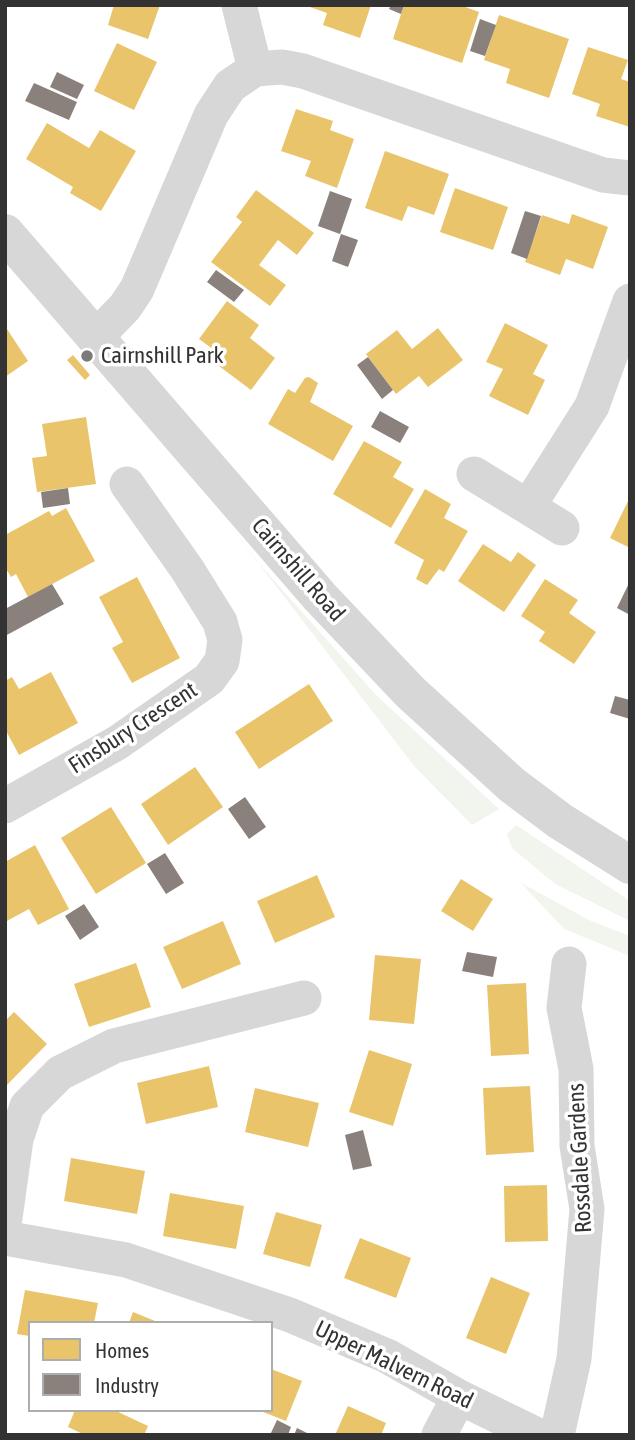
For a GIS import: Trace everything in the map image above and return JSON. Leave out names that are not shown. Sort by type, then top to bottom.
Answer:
[{"type":"street","points":[[239,5],[255,69]]},
{"type":"street","points":[[96,337],[125,307],[137,289],[190,171],[211,115],[230,86],[255,69],[282,66],[303,71],[603,175],[630,178]]},
{"type":"street","name":"Cairnshill Road","points":[[5,233],[320,597],[410,692],[512,785],[560,821],[630,865]]},
{"type":"street","points":[[528,507],[592,406],[630,301]]},
{"type":"street","points":[[474,474],[562,528]]},
{"type":"street","name":"Finsbury Crescent","points":[[5,806],[117,743],[209,679],[222,661],[225,640],[220,622],[187,569],[127,484]]},
{"type":"street","name":"Rossdale Gardens","points":[[556,1435],[574,1359],[587,1209],[577,1146],[576,1069],[564,1008],[569,964]]},
{"type":"street","points":[[5,1218],[16,1139],[27,1106],[60,1073],[114,1046],[304,998]]},
{"type":"street","name":"Upper Malvern Road","points":[[5,1238],[126,1260],[290,1315],[387,1356],[459,1397],[537,1435]]},
{"type":"street","points":[[439,1435],[459,1397]]},
{"type":"shaded area","points":[[216,508],[262,567],[376,695],[499,809],[472,825],[415,767]]},
{"type":"shaded area","points":[[516,825],[630,901],[630,921],[555,884],[512,848],[507,834]]},
{"type":"shaded area","points":[[521,883],[591,921],[630,936],[630,956],[564,929]]},
{"type":"building: Homes","points":[[114,5],[160,5],[148,39],[108,25]]},
{"type":"building: Homes","points":[[371,5],[360,38],[323,25],[327,13],[307,6]]},
{"type":"building: Homes","points":[[404,5],[460,5],[479,12],[462,63],[393,39]]},
{"type":"building: Homes","points":[[499,15],[569,39],[549,98],[506,83],[510,69],[484,60]]},
{"type":"building: Homes","points":[[117,43],[157,62],[134,110],[94,91]]},
{"type":"building: Homes","points":[[588,47],[628,60],[621,79],[630,82],[630,127],[596,116],[600,104],[572,94]]},
{"type":"building: Homes","points":[[296,109],[333,121],[330,130],[354,139],[337,188],[305,176],[311,161],[281,151]]},
{"type":"building: Homes","points":[[47,123],[89,148],[100,130],[136,151],[101,211],[70,193],[73,187],[26,159]]},
{"type":"building: Homes","points":[[385,151],[449,174],[434,215],[408,206],[402,221],[365,208]]},
{"type":"building: Homes","points":[[455,188],[508,207],[493,250],[440,232]]},
{"type":"building: Homes","points":[[256,190],[314,233],[297,255],[278,240],[259,265],[286,285],[270,306],[211,262],[242,222],[236,217]]},
{"type":"building: Homes","points":[[572,214],[608,227],[593,269],[566,259],[560,275],[525,262],[542,215],[569,224]]},
{"type":"building: Homes","points":[[227,301],[259,325],[250,338],[275,358],[251,390],[219,366],[225,358],[199,339]]},
{"type":"building: Homes","points":[[505,323],[548,345],[533,374],[545,380],[528,415],[489,396],[503,369],[486,362]]},
{"type":"building: Homes","points":[[5,326],[28,361],[5,377]]},
{"type":"building: Homes","points":[[438,328],[463,360],[428,387],[419,376],[396,394],[366,354],[397,330],[412,349]]},
{"type":"building: Homes","points":[[73,355],[90,375],[85,380],[67,360]]},
{"type":"building: Homes","points":[[309,377],[318,383],[310,402],[353,426],[333,461],[268,424],[288,389],[295,393],[305,378]]},
{"type":"building: Homes","points":[[86,417],[96,484],[37,492],[32,458],[47,456],[42,424]]},
{"type":"building: Homes","points":[[364,441],[402,462],[393,477],[414,489],[391,528],[333,494]]},
{"type":"building: Homes","points":[[425,489],[451,504],[444,518],[468,531],[444,572],[439,569],[427,585],[416,579],[424,560],[394,543]]},
{"type":"building: Homes","points":[[630,497],[630,548],[610,538]]},
{"type":"building: Homes","points":[[66,508],[95,561],[28,597],[16,574],[11,577],[5,567],[5,535],[49,511],[52,516]]},
{"type":"building: Homes","points":[[483,544],[511,562],[518,552],[536,565],[504,612],[458,581]]},
{"type":"building: Homes","points":[[137,577],[180,658],[132,683],[112,648],[123,642],[99,597]]},
{"type":"building: Homes","points":[[545,579],[578,600],[569,613],[596,632],[574,664],[539,641],[545,632],[521,616]]},
{"type":"building: Homes","points":[[51,672],[78,723],[19,755],[5,729],[5,681],[12,677],[19,689]]},
{"type":"building: Homes","points":[[309,684],[333,721],[259,769],[235,732]]},
{"type":"building: Homes","points":[[195,767],[223,807],[168,845],[141,804]]},
{"type":"building: Homes","points":[[111,807],[146,863],[96,894],[61,838]]},
{"type":"building: Homes","points":[[35,845],[69,909],[38,925],[29,909],[5,922],[5,862]]},
{"type":"building: Homes","points":[[317,875],[335,917],[275,943],[257,901]]},
{"type":"building: Homes","points":[[461,879],[493,899],[473,931],[441,911]]},
{"type":"building: Homes","points":[[223,921],[241,964],[182,989],[163,947]]},
{"type":"building: Homes","points":[[375,955],[421,959],[414,1024],[369,1020]]},
{"type":"building: Homes","points":[[136,963],[151,1007],[89,1027],[74,984]]},
{"type":"building: Homes","points":[[526,983],[529,1054],[491,1056],[487,985]]},
{"type":"building: Homes","points":[[14,1012],[47,1044],[5,1087],[5,1021]]},
{"type":"building: Homes","points":[[369,1050],[412,1064],[393,1126],[349,1112]]},
{"type":"building: Homes","points":[[209,1066],[218,1107],[146,1124],[137,1083]]},
{"type":"building: Homes","points":[[530,1086],[534,1152],[486,1155],[483,1088]]},
{"type":"building: Homes","points":[[255,1088],[319,1103],[308,1147],[245,1132]]},
{"type":"building: Homes","points":[[71,1158],[145,1171],[137,1214],[64,1201]]},
{"type":"building: Homes","points":[[547,1185],[548,1241],[505,1242],[504,1186]]},
{"type":"building: Homes","points":[[170,1193],[244,1206],[236,1249],[163,1236]]},
{"type":"building: Homes","points":[[276,1212],[322,1225],[310,1267],[263,1254]]},
{"type":"building: Homes","points":[[360,1238],[411,1258],[396,1298],[344,1278]]},
{"type":"building: Homes","points":[[491,1277],[530,1293],[506,1354],[466,1338]]},
{"type":"building: Homes","points":[[25,1290],[98,1303],[94,1321],[28,1321],[28,1336],[17,1334]]},
{"type":"building: Homes","points":[[133,1312],[155,1321],[130,1321]]},
{"type":"building: Homes","points":[[273,1370],[302,1381],[286,1421],[263,1412],[273,1412]]},
{"type":"building: Homes","points":[[348,1406],[386,1423],[381,1435],[335,1435]]},
{"type":"building: Homes","points":[[74,1412],[118,1412],[148,1426],[144,1435],[85,1435],[68,1427]]},
{"type":"building: Industry","points":[[391,5],[404,5],[401,14],[389,9]]},
{"type":"building: Industry","points":[[480,19],[496,25],[485,56],[470,51]]},
{"type":"building: Industry","points":[[57,72],[84,85],[77,99],[50,87]]},
{"type":"building: Industry","points":[[34,83],[77,102],[69,120],[25,101]]},
{"type":"building: Industry","points":[[330,191],[352,199],[340,234],[318,226]]},
{"type":"building: Industry","points":[[525,211],[541,216],[527,259],[511,253]]},
{"type":"building: Industry","points":[[341,234],[358,240],[348,267],[332,261]]},
{"type":"building: Industry","points":[[216,270],[244,290],[234,302],[207,282]]},
{"type":"building: Industry","points":[[368,357],[393,390],[382,399],[357,365]]},
{"type":"building: Industry","points":[[380,411],[409,427],[400,443],[371,427]]},
{"type":"building: Industry","points":[[68,488],[70,504],[43,508],[41,492]]},
{"type":"building: Industry","points":[[630,581],[630,615],[617,608]]},
{"type":"building: Industry","points":[[52,584],[64,604],[5,636],[5,609]]},
{"type":"building: Industry","points":[[615,696],[630,700],[630,719],[610,713]]},
{"type":"building: Industry","points":[[245,797],[266,827],[249,839],[228,809]]},
{"type":"building: Industry","points":[[165,853],[184,883],[166,894],[147,864]]},
{"type":"building: Industry","points":[[84,904],[99,927],[80,940],[65,916]]},
{"type":"building: Industry","points":[[467,952],[497,957],[493,977],[462,971]]},
{"type":"building: Industry","points":[[363,1130],[372,1166],[353,1170],[345,1135]]},
{"type":"building: Industry","points":[[277,1420],[291,1427],[288,1435],[270,1435]]},
{"type":"building: Industry","points":[[297,1428],[311,1435],[294,1435]]},
{"type":"place","name":"Cairnshill Park","points":[[87,356]]}]
